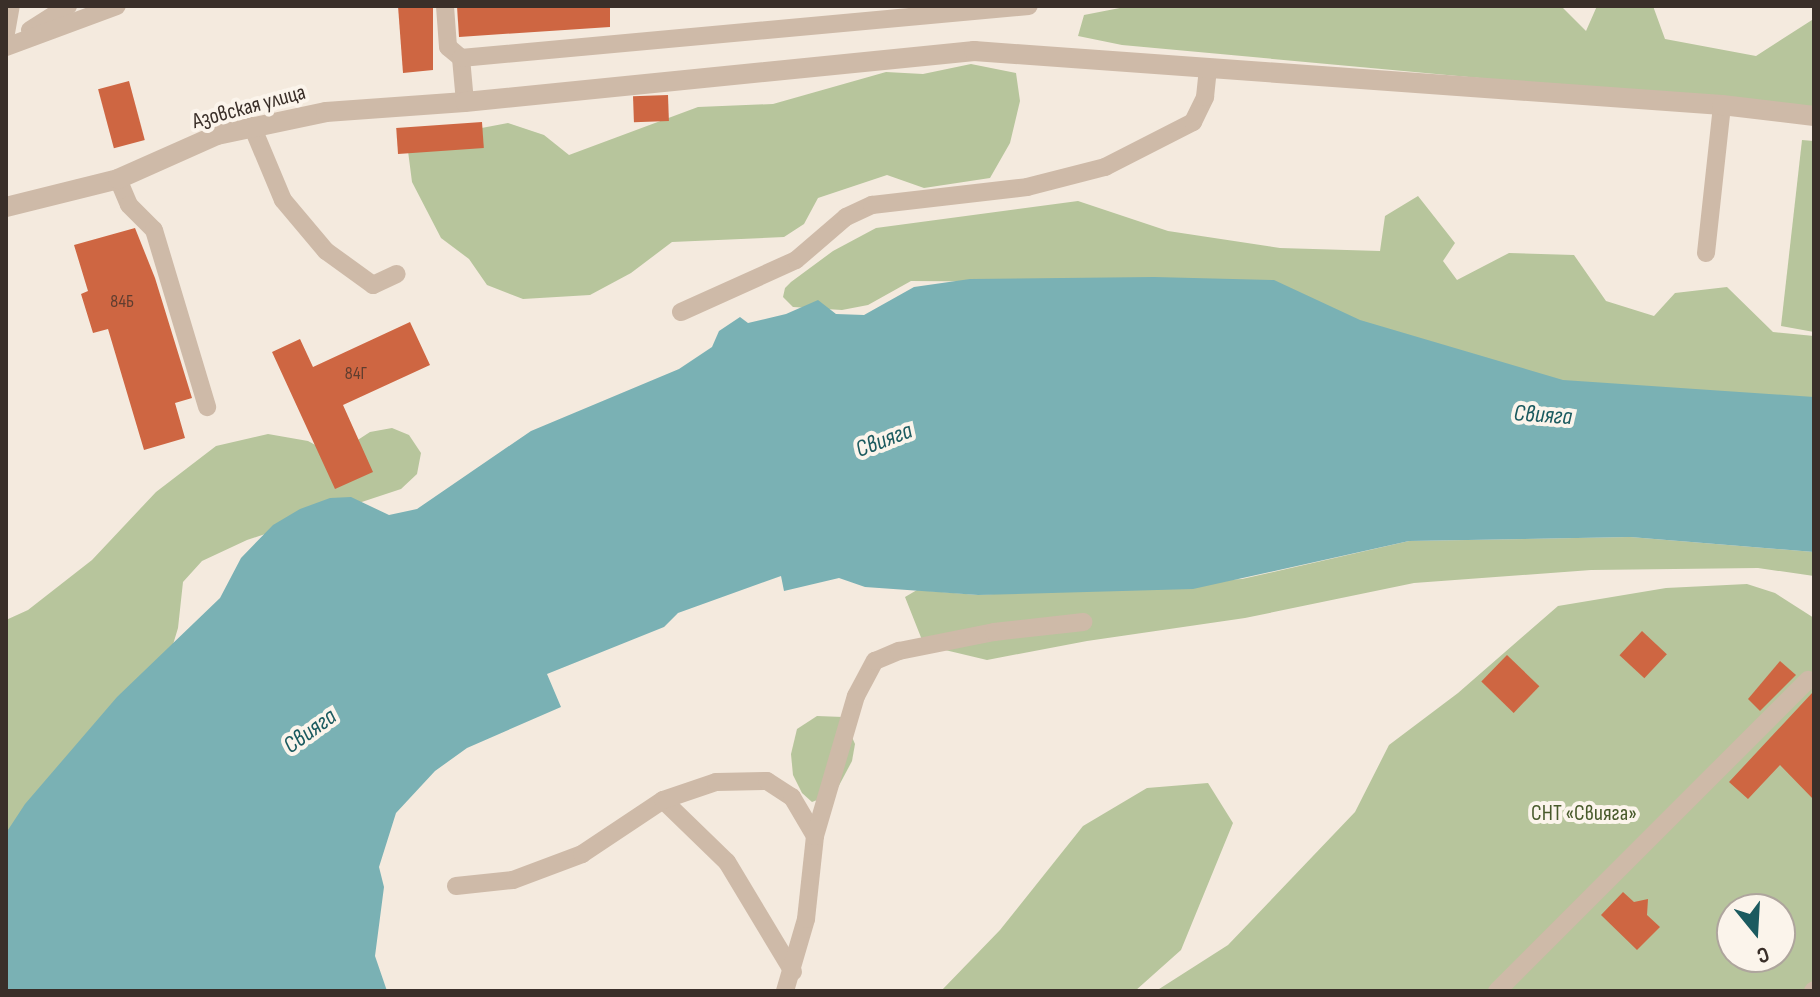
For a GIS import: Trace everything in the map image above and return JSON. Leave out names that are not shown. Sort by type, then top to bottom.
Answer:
[{"type":"street","name":"Азовская улица","points":[[6,207],[118,179],[217,135],[326,112],[465,102],[974,51],[1722,105],[1814,116]]},
{"type":"lane","points":[[6,33],[11,6]]},
{"type":"lane","points":[[6,46],[68,6]]},
{"type":"lane","points":[[6,46],[117,6]]},
{"type":"lane","points":[[445,6],[448,47],[461,58],[465,102]]},
{"type":"lane","points":[[461,58],[1029,6]]},
{"type":"lane","points":[[681,312],[796,260],[846,217],[872,205],[1012,190],[1105,167],[1193,122],[1205,97],[1208,68]]},
{"type":"lane","points":[[1706,253],[1722,105]]},
{"type":"lane","points":[[252,126],[283,200],[326,251],[373,285],[397,274]]},
{"type":"lane","points":[[118,179],[129,205],[154,230],[207,407]]},
{"type":"lane","points":[[785,991],[806,919],[815,836],[856,696],[875,661],[899,651],[994,632],[1083,622]]},
{"type":"lane","points":[[1497,991],[1808,680]]},
{"type":"lane","points":[[456,886],[513,880],[582,854],[663,800],[716,782],[767,781],[792,797],[815,836]]},
{"type":"lane","points":[[663,800],[727,862],[793,972]]},
{"type":"green space","points":[[1130,6],[1561,6],[1586,31],[1597,6],[1653,6],[1665,39],[1756,56],[1812,20],[1814,109],[1122,45],[1078,36],[1084,15]]},
{"type":"green space","points":[[971,64],[1016,73],[1020,101],[1010,143],[990,178],[924,188],[887,175],[818,198],[804,224],[784,237],[672,242],[631,273],[590,295],[523,299],[487,285],[469,259],[441,238],[412,182],[408,151],[471,130],[508,123],[544,135],[569,155],[698,107],[773,104],[886,72],[923,74]]},
{"type":"green space","points":[[1802,140],[1814,141],[1814,332],[1781,326]]},
{"type":"green space","points":[[1418,196],[1455,243],[1443,261],[1457,280],[1509,253],[1574,255],[1606,301],[1654,316],[1675,293],[1727,287],[1773,332],[1814,336],[1814,418],[1603,398],[1077,282],[911,281],[868,305],[842,310],[793,307],[783,297],[785,288],[791,282],[833,251],[876,228],[1078,201],[1168,231],[1280,248],[1380,251],[1385,216]]},
{"type":"green space","points":[[392,428],[409,435],[421,453],[417,474],[401,489],[247,540],[202,561],[183,582],[178,628],[165,671],[6,862],[6,620],[28,610],[92,560],[156,492],[216,446],[268,434],[308,441],[330,453],[347,447],[370,432]]},
{"type":"green space","points":[[1630,537],[1814,552],[1814,576],[1758,568],[1591,570],[1414,583],[1245,618],[1087,641],[987,660],[924,645],[905,597],[917,590],[978,595],[1242,579],[1409,541]]},
{"type":"green space","name":"СНТ «Свияга»","points":[[1747,584],[1775,593],[1814,618],[1814,991],[1156,991],[1228,945],[1355,812],[1389,745],[1458,693],[1558,606],[1666,588]]},
{"type":"green space","points":[[817,716],[843,717],[855,744],[852,761],[835,793],[812,802],[802,793],[793,775],[791,754],[797,729]]},
{"type":"green space","points":[[1208,783],[1233,823],[1181,950],[1135,991],[941,991],[1000,930],[1083,826],[1147,788]]},
{"type":"water","name":"Свияга","points":[[1154,277],[1274,280],[1360,320],[1563,380],[1814,397],[1814,552],[1630,537],[1409,541],[1193,589],[978,595],[865,587],[839,578],[784,591],[781,576],[678,613],[664,627],[547,674],[561,707],[467,748],[435,771],[396,813],[379,867],[384,887],[375,956],[387,991],[6,991],[6,833],[25,804],[117,697],[220,598],[241,558],[273,525],[300,509],[330,498],[351,497],[389,515],[417,509],[531,431],[679,369],[712,347],[719,331],[740,317],[748,323],[786,314],[818,300],[836,314],[864,315],[914,287],[970,279]]},
{"type":"building","points":[[398,6],[433,6],[433,70],[403,73]]},
{"type":"building","points":[[457,6],[610,6],[610,27],[459,37]]},
{"type":"building","points":[[129,81],[145,140],[114,148],[98,89]]},
{"type":"building","points":[[668,95],[669,121],[634,122],[633,96]]},
{"type":"building","points":[[482,122],[484,148],[398,154],[396,128]]},
{"type":"building","points":[[135,228],[155,278],[192,398],[175,403],[185,438],[144,450],[108,329],[93,333],[81,294],[88,291],[74,245]]},
{"type":"building","points":[[410,322],[430,365],[343,405],[373,472],[335,489],[272,352],[300,339],[313,367]]},
{"type":"building","points":[[1642,631],[1667,654],[1644,678],[1619,655]]},
{"type":"building","points":[[1507,655],[1539,686],[1514,713],[1481,682]]},
{"type":"building","points":[[1780,661],[1796,675],[1760,711],[1748,699]]},
{"type":"building","points":[[1813,692],[1814,800],[1780,765],[1748,799],[1729,782]]},
{"type":"building","points":[[1623,892],[1634,902],[1648,899],[1647,915],[1660,927],[1637,950],[1601,915]]}]
